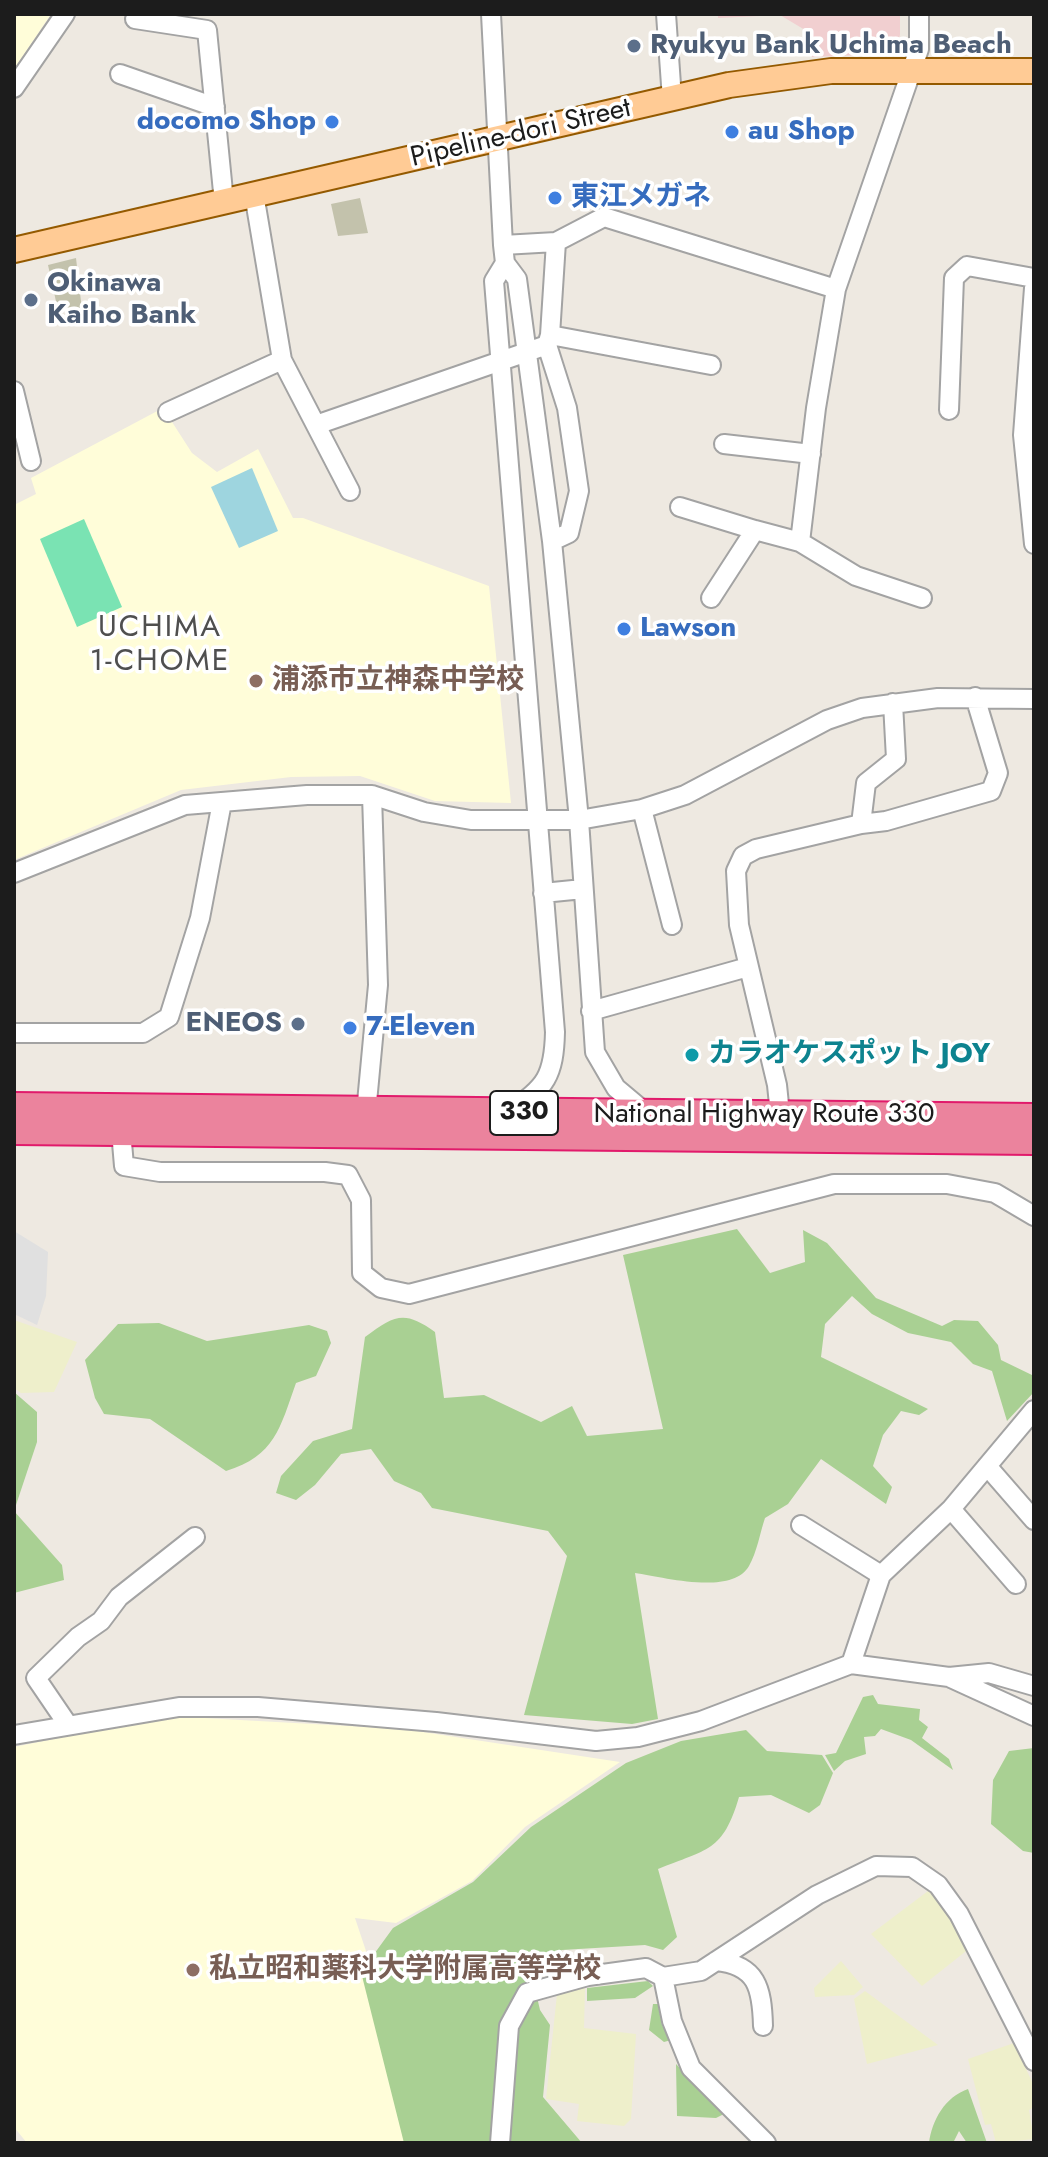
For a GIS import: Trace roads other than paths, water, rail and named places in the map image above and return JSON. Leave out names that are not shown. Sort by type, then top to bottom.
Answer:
[{"type":"highway","name":"National Highway Route 330","points":[[14,1107],[1034,1118]]},
{"type":"highway","name":"National Highway Route 330","points":[[14,1130],[1034,1140]]},
{"type":"main road","name":"Pipeline-dori Street","points":[[14,250],[778,77],[912,70],[1034,71]]},
{"type":"street","points":[[14,88],[65,14]]},
{"type":"street","points":[[491,14],[504,254],[494,281],[554,1061],[541,1089],[507,1113]]},
{"type":"street","points":[[666,14],[672,99]]},
{"type":"street","points":[[800,542],[836,289],[919,49],[919,14]]},
{"type":"street","points":[[135,19],[207,30],[224,202]]},
{"type":"street","points":[[120,74],[215,107]]},
{"type":"street","points":[[254,194],[282,360],[350,491]]},
{"type":"street","points":[[504,254],[556,242],[604,217],[836,289]]},
{"type":"street","points":[[552,541],[569,533],[579,491],[567,408],[548,340],[556,242]]},
{"type":"street","points":[[504,254],[517,279],[552,541],[579,820],[595,1052],[602,1069],[624,1096],[649,1116]]},
{"type":"street","points":[[949,410],[954,278],[967,266],[1034,278]]},
{"type":"street","points":[[1034,288],[1023,435],[1034,544]]},
{"type":"street","points":[[316,425],[500,363],[548,340],[711,365]]},
{"type":"street","points":[[168,412],[282,360]]},
{"type":"street","points":[[14,391],[31,461]]},
{"type":"street","points":[[724,444],[811,454]]},
{"type":"street","points":[[680,507],[800,542],[856,576],[922,598]]},
{"type":"street","points":[[711,598],[755,530]]},
{"type":"street","points":[[14,873],[185,805],[307,795],[372,795],[424,812],[471,820],[579,820],[642,809],[685,795],[827,720],[862,708],[975,697],[1034,699]]},
{"type":"street","points":[[780,1114],[777,1085],[739,925],[736,871],[743,856],[756,849],[886,821],[991,791],[998,773],[975,697]]},
{"type":"street","points":[[861,824],[866,783],[896,759],[893,703]]},
{"type":"street","points":[[366,1113],[378,985],[372,795]]},
{"type":"street","points":[[14,1033],[143,1033],[169,1017],[200,918],[222,802]]},
{"type":"street","points":[[642,809],[672,925]]},
{"type":"street","points":[[543,893],[583,889]]},
{"type":"street","points":[[591,1011],[748,967]]},
{"type":"street","points":[[121,1131],[124,1166],[160,1172],[325,1172],[348,1175],[361,1200],[362,1273],[381,1288],[409,1294],[834,1184],[947,1184],[995,1193],[1034,1216]]},
{"type":"street","points":[[851,1664],[881,1575],[951,1509],[1031,1418]]},
{"type":"street","points":[[987,1466],[1034,1520]]},
{"type":"street","points":[[951,1509],[1016,1584]]},
{"type":"street","points":[[801,1525],[881,1575]]},
{"type":"street","points":[[68,1725],[36,1678],[78,1637],[101,1621],[119,1597],[195,1537]]},
{"type":"street","points":[[14,1735],[179,1707],[258,1707],[436,1722],[596,1741],[638,1737],[701,1721],[851,1664],[949,1677],[989,1673],[1034,1686]]},
{"type":"street","points":[[949,1677],[1034,1716]]},
{"type":"street","points":[[500,2143],[500,2104],[509,2026],[527,1993],[588,1976],[646,1968],[663,1977],[701,1971],[817,1895],[876,1866],[912,1867],[938,1885],[959,1914],[1034,2061]]},
{"type":"street","points":[[716,1961],[734,1963],[750,1972],[759,1989],[763,2026]]},
{"type":"street","points":[[663,1977],[672,2021],[691,2068],[766,2143]]},
{"type":"water","points":[[252,468],[278,531],[239,548],[211,487]]},
{"type":"place","name":"Ryukyu Bank Uchima Beach","points":[[634,46]]},
{"type":"place","name":"docomo Shop","points":[[332,122]]},
{"type":"place","name":"au Shop","points":[[732,132]]},
{"type":"place","name":"東江メガネ","points":[[555,198]]},
{"type":"place","name":"Okinawa Kaiho Bank","points":[[31,300]]},
{"type":"place","name":"Lawson","points":[[624,629]]},
{"type":"place","name":"浦添市立神森中学校","points":[[256,681]]},
{"type":"place","name":"ENEOS","points":[[298,1024]]},
{"type":"place","name":"7-Eleven","points":[[350,1028]]},
{"type":"place","name":"カラオケスポット JOY","points":[[692,1055]]},
{"type":"place","name":"私立昭和薬科大学附属高等学校","points":[[193,1970]]},
{"type":"district","name":"UCHIMA 1-CHOME","points":[[160,646]]}]
